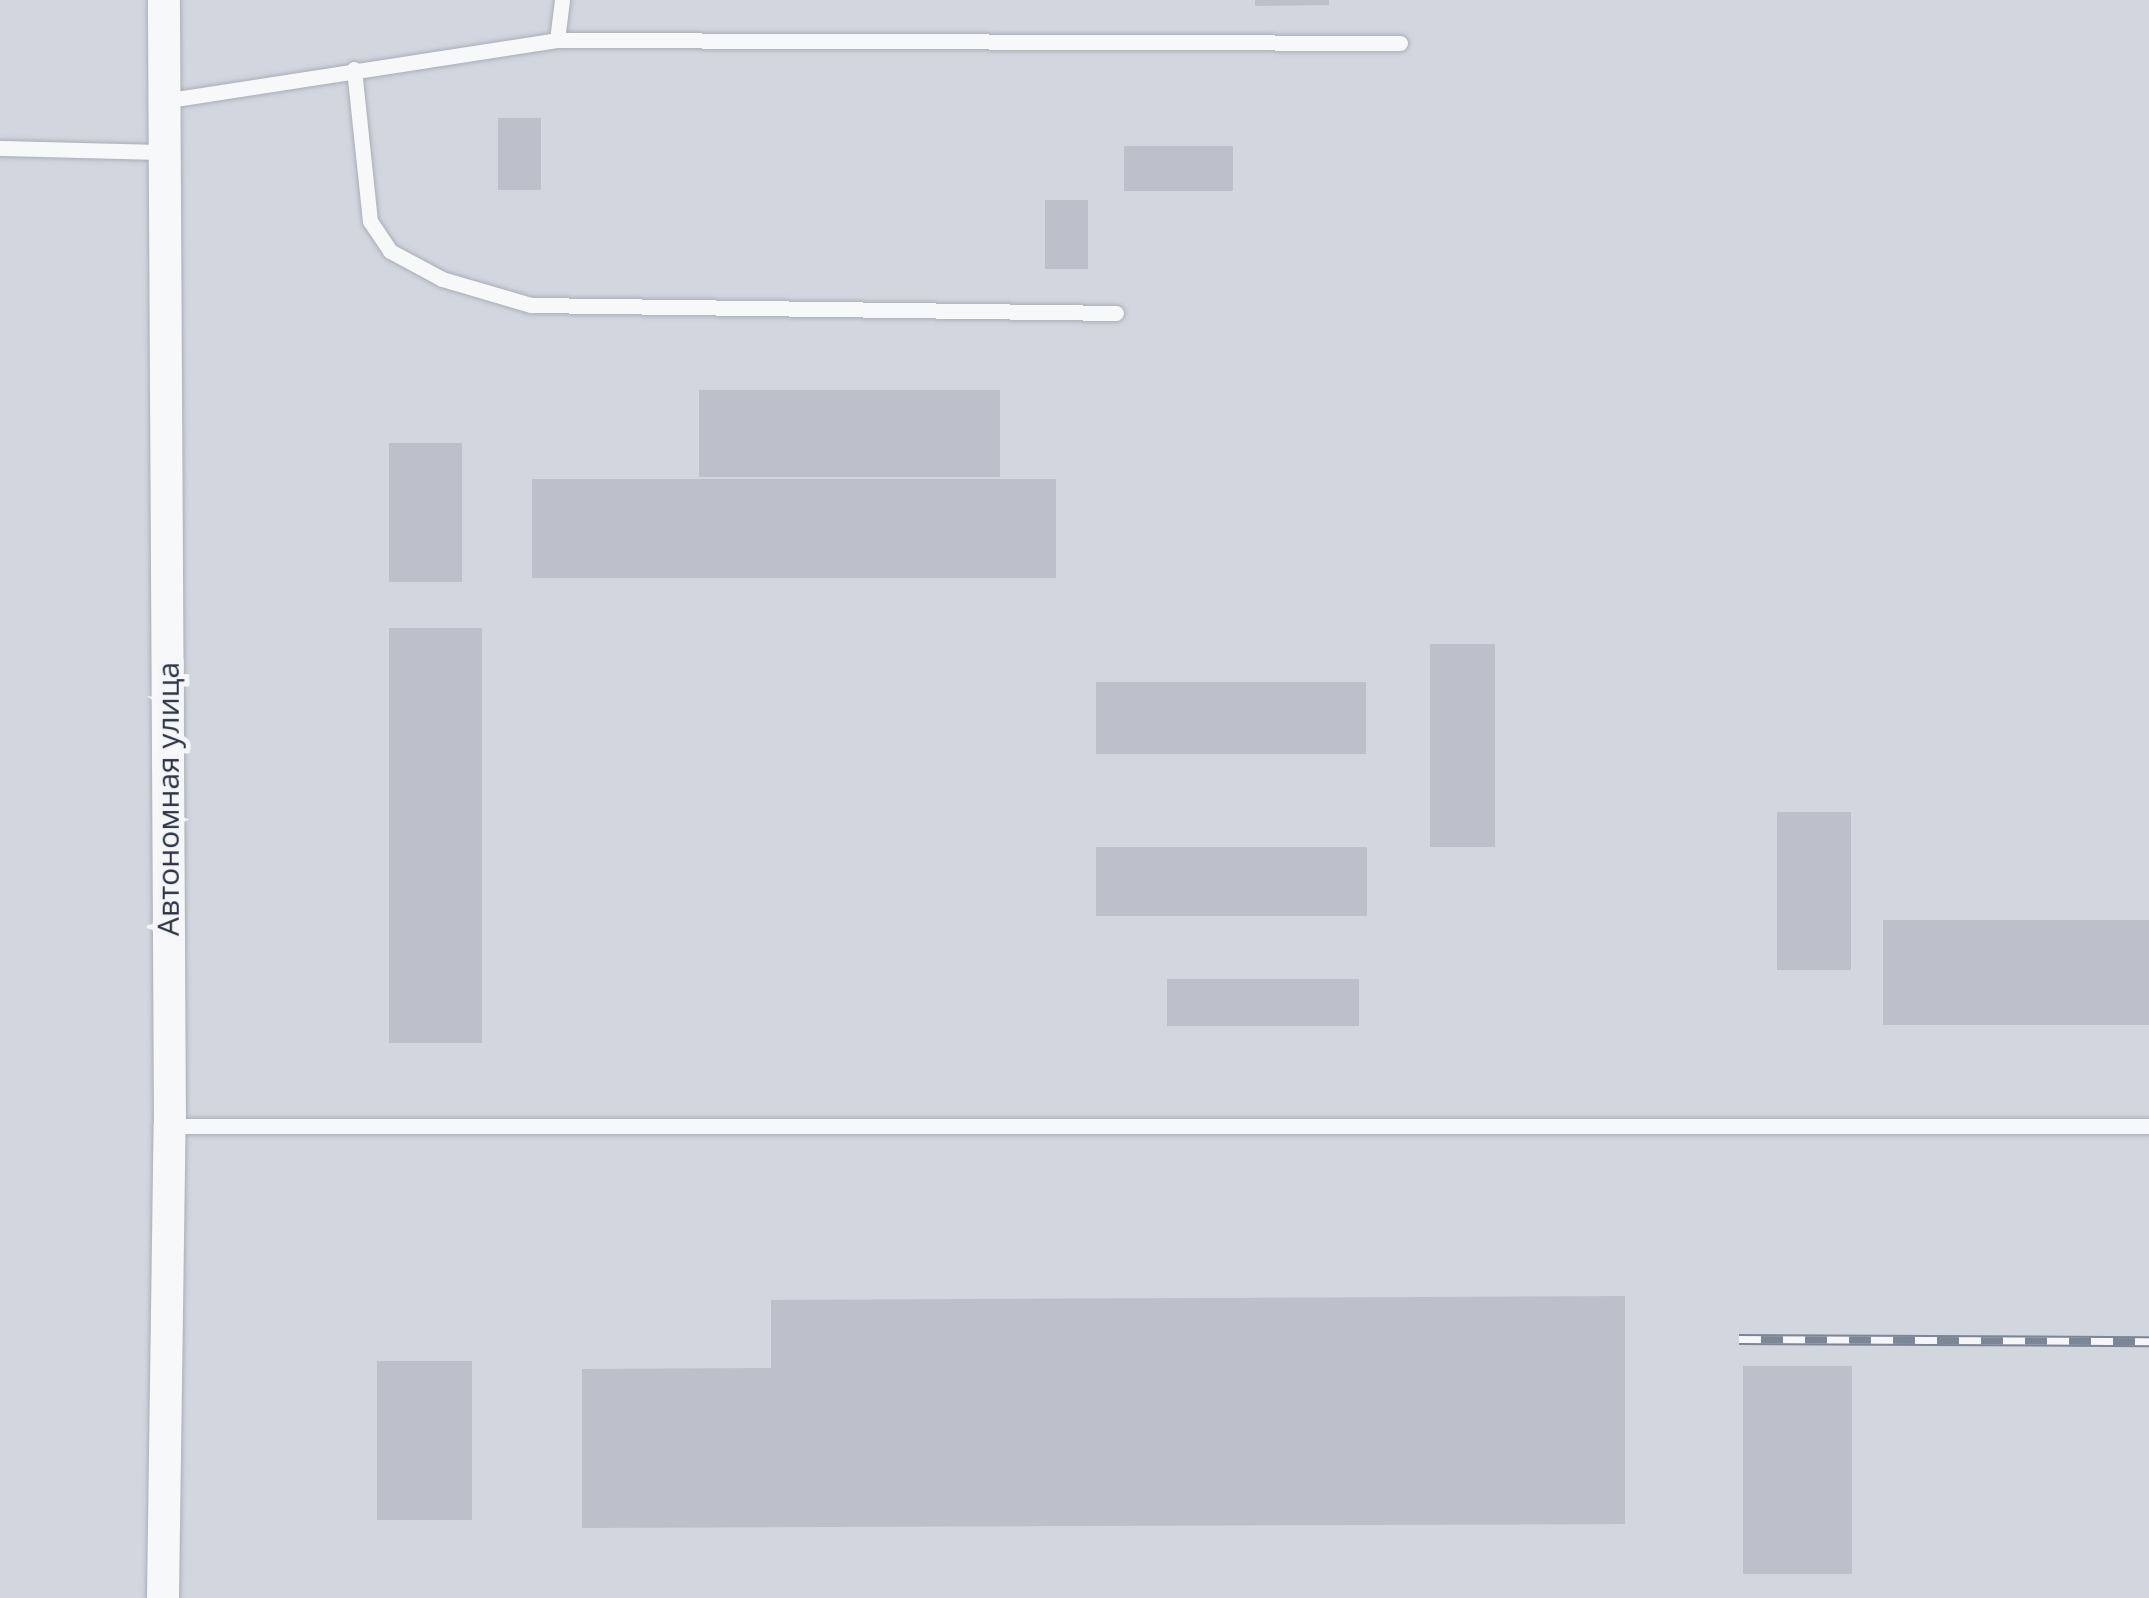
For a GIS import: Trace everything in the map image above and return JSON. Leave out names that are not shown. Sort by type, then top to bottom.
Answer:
[{"type":"street","name":"Автономная улица","points":[[162,1598],[170,1126],[164,0]]},
{"type":"lane","points":[[556,40],[562,0]]},
{"type":"lane","points":[[163,101],[556,40],[1400,43]]},
{"type":"lane","points":[[354,69],[370,221],[390,251],[442,279],[531,305],[1116,313]]},
{"type":"lane","points":[[0,148],[163,152]]},
{"type":"lane","points":[[170,1126],[2149,1126]]},
{"type":"shaded area","points":[[0,0],[2149,0],[2149,1598],[0,1598]]},
{"type":"building","points":[[1255,0],[1329,0],[1329,5],[1255,6]]},
{"type":"building","points":[[498,118],[541,118],[541,190],[498,190]]},
{"type":"building","points":[[1124,146],[1233,146],[1233,191],[1124,191]]},
{"type":"building","points":[[1045,200],[1088,200],[1088,269],[1045,269]]},
{"type":"building","points":[[699,390],[1000,390],[1000,477],[699,477]]},
{"type":"building","points":[[389,443],[462,443],[462,582],[389,582]]},
{"type":"building","points":[[532,479],[1056,479],[1056,578],[532,578]]},
{"type":"building","points":[[389,628],[482,628],[482,1043],[389,1043]]},
{"type":"building","points":[[1430,644],[1495,644],[1495,847],[1430,847]]},
{"type":"building","points":[[1096,682],[1366,682],[1366,754],[1096,754]]},
{"type":"building","points":[[1777,812],[1851,812],[1851,970],[1777,970]]},
{"type":"building","points":[[1096,847],[1367,847],[1367,916],[1096,916]]},
{"type":"building","points":[[1883,920],[2149,920],[2149,1025],[1883,1025]]},
{"type":"building","points":[[1167,979],[1359,979],[1359,1026],[1167,1026]]},
{"type":"building","points":[[1625,1296],[1625,1524],[582,1528],[582,1369],[771,1368],[771,1300]]},
{"type":"building","points":[[377,1361],[472,1361],[472,1520],[377,1520]]},
{"type":"building","points":[[1743,1366],[1852,1366],[1852,1574],[1743,1574]]},
{"type":"railway","points":[[1739,1339],[2149,1341]]}]
